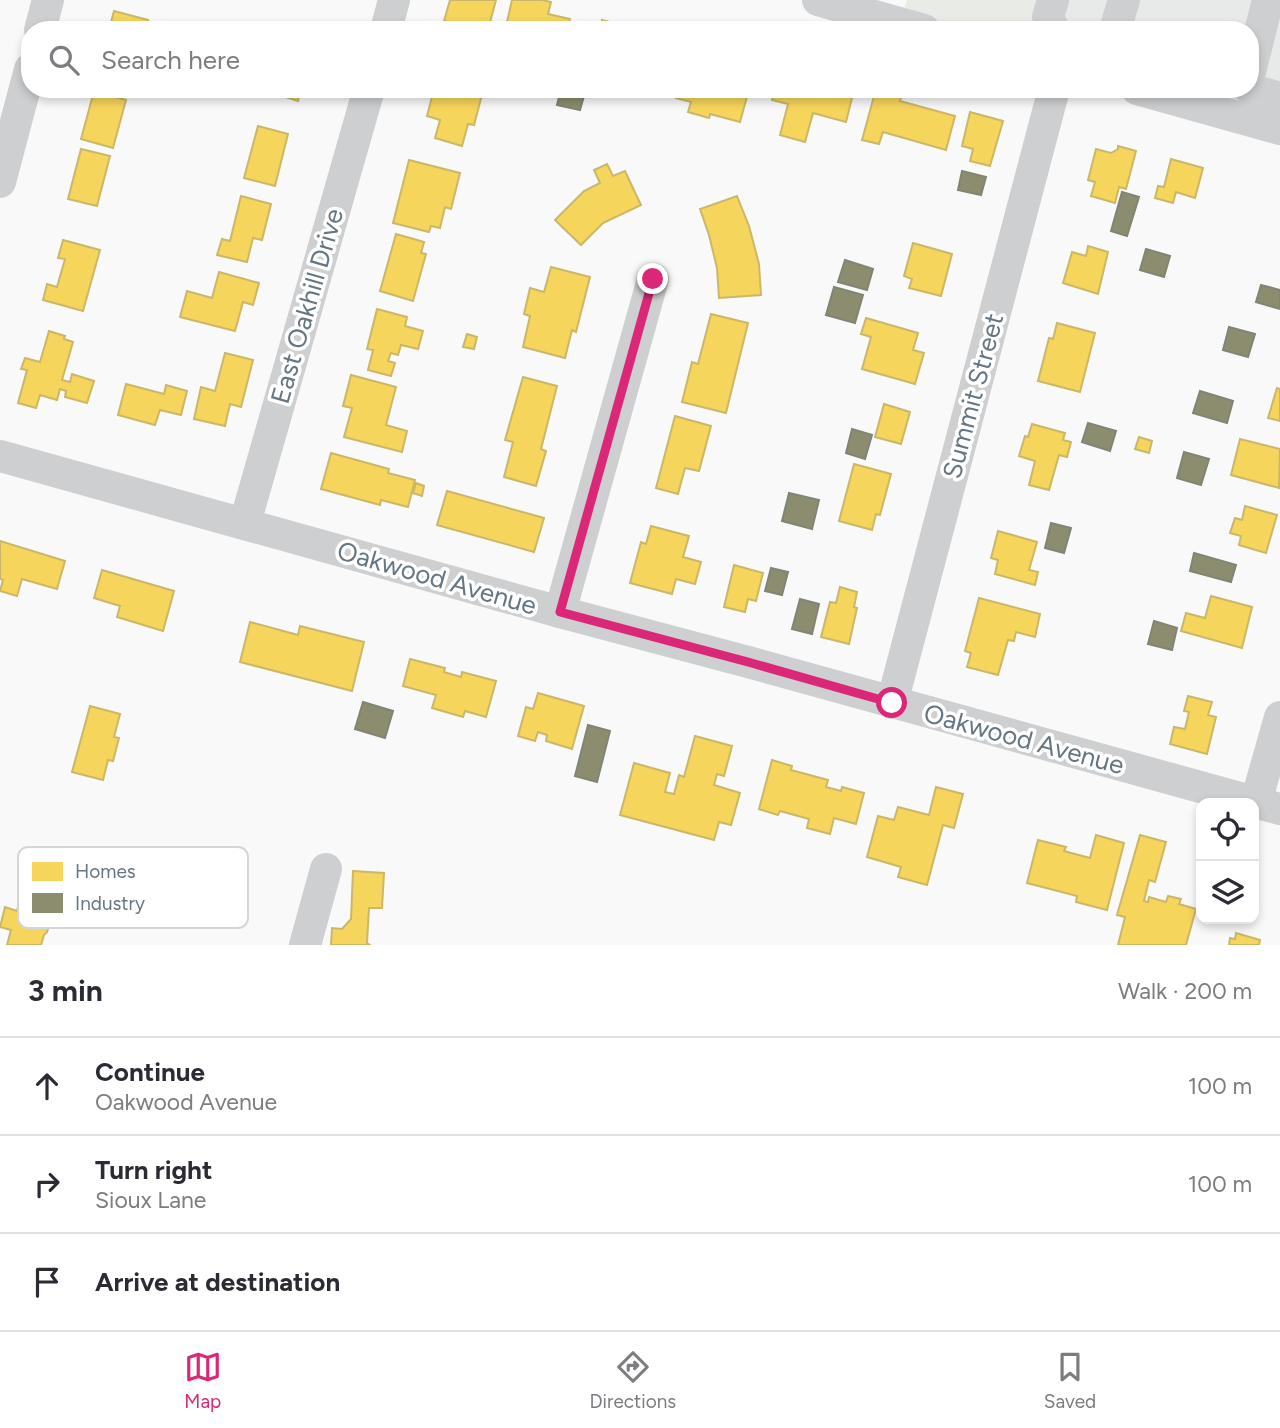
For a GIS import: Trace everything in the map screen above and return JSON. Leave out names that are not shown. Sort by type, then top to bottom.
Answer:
[{"type":"street","points":[[42,21],[48,0]]},
{"type":"street","points":[[388,21],[394,0]]},
{"type":"street","points":[[818,0],[892,21]]},
{"type":"street","points":[[1050,21],[1048,17],[1053,0]]},
{"type":"street","points":[[1118,21],[1124,0]]},
{"type":"street","points":[[1259,36],[1268,0]]},
{"type":"street","points":[[0,182],[6,129],[21,91]]},
{"type":"street","name":"East Oakhill Drive","points":[[245,523],[366,98]]},
{"type":"street","name":"Summit Street","points":[[892,703],[1052,98]]},
{"type":"street","points":[[1245,99],[1280,98]]},
{"type":"street","points":[[1245,99],[1280,129]]},
{"type":"street","points":[[560,612],[653,279]]},
{"type":"street","name":"Oakwood Avenue","points":[[0,456],[1268,805]]},
{"type":"street","points":[[1268,805],[1280,717]]},
{"type":"street","points":[[304,945],[326,869]]},
{"type":"shaded area","points":[[907,0],[1280,0],[1280,115],[1218,98],[1259,98],[1259,21],[936,21],[904,12]]},
{"type":"shaded area","points":[[907,0],[1044,0],[1038,21],[946,21],[904,12]]},
{"type":"building: Homes","points":[[450,0],[496,0],[490,21],[444,21]]},
{"type":"building: Homes","points":[[512,0],[551,2],[548,14],[570,19],[569,21],[507,21]]},
{"type":"building: Homes","points":[[114,11],[148,20],[148,21],[111,21]]},
{"type":"building: Homes","points":[[92,98],[126,100],[113,148],[81,139]]},
{"type":"building: Homes","points":[[432,98],[481,98],[474,125],[468,124],[462,146],[435,138],[440,120],[427,116]]},
{"type":"building: Homes","points":[[676,98],[747,98],[740,122],[710,114],[709,118],[688,112],[691,102]]},
{"type":"building: Homes","points":[[852,98],[846,122],[813,113],[805,142],[780,135],[788,104],[772,100]]},
{"type":"building: Homes","points":[[874,98],[901,98],[900,101],[955,116],[946,150],[883,132],[879,144],[862,140]]},
{"type":"building: Homes","points":[[970,112],[1003,121],[990,166],[970,161],[973,149],[962,146]]},
{"type":"building: Homes","points":[[258,126],[288,134],[275,186],[244,178]]},
{"type":"building: Homes","points":[[1118,146],[1136,151],[1126,189],[1119,187],[1115,203],[1091,196],[1095,182],[1088,180],[1096,149],[1111,153],[1118,149]]},
{"type":"building: Homes","points":[[81,149],[110,156],[97,206],[68,199]]},
{"type":"building: Homes","points":[[1171,159],[1203,168],[1195,198],[1176,192],[1173,203],[1155,198],[1158,186],[1164,187]]},
{"type":"building: Homes","points":[[409,160],[460,173],[451,209],[445,207],[440,228],[431,226],[429,232],[393,223]]},
{"type":"building: Homes","points":[[607,164],[613,176],[625,171],[641,205],[603,223],[581,245],[555,220],[584,191],[600,183],[594,170]]},
{"type":"building: Homes","points":[[241,196],[271,204],[262,240],[253,238],[247,262],[217,255],[222,239],[230,241]]},
{"type":"building: Homes","points":[[737,196],[749,226],[759,264],[761,295],[719,298],[717,268],[700,209]]},
{"type":"building: Homes","points":[[396,234],[424,242],[421,253],[426,254],[413,301],[380,291]]},
{"type":"building: Homes","points":[[63,240],[100,250],[83,311],[43,300],[47,284],[57,287],[65,259],[58,258]]},
{"type":"building: Homes","points":[[913,243],[952,254],[941,296],[909,288],[912,279],[904,276]]},
{"type":"building: Homes","points":[[1088,246],[1108,252],[1098,294],[1063,283],[1072,252],[1086,256]]},
{"type":"building: Homes","points":[[551,267],[590,277],[576,332],[572,330],[565,358],[523,347],[530,316],[524,314],[530,288],[544,292]]},
{"type":"building: Homes","points":[[219,272],[259,283],[253,305],[243,302],[235,331],[180,317],[187,291],[212,298]]},
{"type":"building: Homes","points":[[377,309],[407,317],[405,326],[423,331],[418,349],[401,345],[398,355],[391,353],[388,361],[395,363],[391,376],[368,370],[373,350],[367,349]]},
{"type":"building: Homes","points":[[711,314],[748,323],[726,413],[682,402],[692,362],[698,364]]},
{"type":"building: Homes","points":[[866,318],[918,333],[913,350],[924,353],[915,384],[862,369],[871,337],[861,334]]},
{"type":"building: Homes","points":[[1057,323],[1095,333],[1080,392],[1038,381],[1049,338],[1053,339]]},
{"type":"building: Homes","points":[[49,331],[65,336],[64,339],[73,342],[62,380],[70,382],[72,374],[94,381],[87,403],[65,397],[66,391],[60,389],[57,400],[40,395],[36,408],[18,403],[27,370],[21,369],[25,358],[40,362]]},
{"type":"building: Homes","points":[[467,334],[477,337],[474,349],[463,347]]},
{"type":"building: Homes","points":[[225,353],[253,360],[241,407],[230,404],[225,426],[194,419],[201,387],[215,391]]},
{"type":"building: Homes","points":[[351,375],[396,387],[386,425],[407,431],[402,452],[344,437],[352,408],[343,406]]},
{"type":"building: Homes","points":[[523,377],[557,386],[541,449],[546,451],[536,486],[504,477],[513,442],[505,440]]},
{"type":"building: Homes","points":[[126,384],[164,394],[166,385],[187,391],[181,415],[160,410],[155,425],[118,415]]},
{"type":"building: Homes","points":[[1277,388],[1280,389],[1280,421],[1268,418]]},
{"type":"building: Homes","points":[[884,404],[910,412],[901,444],[875,437]]},
{"type":"building: Homes","points":[[675,416],[711,426],[699,471],[685,468],[678,494],[656,488]]},
{"type":"building: Homes","points":[[1032,424],[1065,433],[1063,440],[1071,442],[1067,457],[1059,455],[1049,490],[1029,485],[1035,461],[1019,456]]},
{"type":"building: Homes","points":[[1139,437],[1152,441],[1149,453],[1135,449]]},
{"type":"building: Homes","points":[[1240,439],[1280,449],[1279,488],[1231,475]]},
{"type":"building: Homes","points":[[331,453],[389,469],[388,473],[415,480],[408,507],[381,500],[380,505],[321,489]]},
{"type":"building: Homes","points":[[854,464],[891,474],[880,515],[876,514],[872,530],[839,521]]},
{"type":"building: Homes","points":[[416,483],[424,486],[422,496],[413,493]]},
{"type":"building: Homes","points":[[447,491],[544,518],[534,552],[437,525]]},
{"type":"building: Homes","points":[[1245,506],[1277,515],[1266,553],[1239,545],[1241,536],[1230,533],[1235,518],[1242,520]]},
{"type":"building: Homes","points":[[651,526],[689,536],[683,557],[701,562],[695,584],[676,579],[672,594],[630,583],[641,542],[646,544]]},
{"type":"building: Homes","points":[[998,531],[1037,542],[1029,570],[1038,572],[1035,585],[995,574],[998,560],[991,558]]},
{"type":"building: Homes","points":[[0,541],[65,561],[57,589],[22,579],[17,596],[0,591],[3,580],[0,579]]},
{"type":"building: Homes","points":[[734,565],[763,573],[756,601],[748,599],[745,612],[724,607]]},
{"type":"building: Homes","points":[[102,570],[174,591],[163,631],[117,617],[120,606],[94,598]]},
{"type":"building: Homes","points":[[840,587],[857,592],[854,607],[857,608],[849,644],[821,637],[830,602],[836,603]]},
{"type":"building: Homes","points":[[1211,596],[1252,607],[1242,648],[1181,631],[1186,613],[1205,618]]},
{"type":"building: Homes","points":[[979,598],[1040,614],[1035,637],[1016,632],[1014,641],[1008,640],[998,675],[967,667],[971,653],[965,651]]},
{"type":"building: Homes","points":[[250,622],[298,635],[300,626],[364,642],[352,691],[240,662]]},
{"type":"building: Homes","points":[[410,659],[445,668],[444,672],[461,677],[462,672],[496,681],[486,717],[465,711],[463,717],[432,708],[436,695],[403,686]]},
{"type":"building: Homes","points":[[538,693],[584,706],[572,749],[546,741],[547,735],[538,732],[535,741],[518,736],[526,707],[533,709]]},
{"type":"building: Homes","points":[[1188,696],[1212,702],[1208,715],[1216,717],[1207,754],[1170,744],[1174,727],[1185,729],[1189,712],[1184,711]]},
{"type":"building: Homes","points":[[90,706],[120,714],[114,737],[119,738],[113,761],[108,760],[103,780],[72,772]]},
{"type":"building: Homes","points":[[695,736],[732,746],[724,776],[717,774],[714,785],[740,793],[731,825],[719,822],[714,840],[620,815],[634,763],[670,773],[665,792],[674,794],[679,775],[684,777]]},
{"type":"building: Homes","points":[[772,760],[792,766],[791,770],[828,780],[826,787],[841,791],[842,787],[864,793],[856,824],[834,818],[830,834],[807,828],[809,819],[780,811],[778,815],[759,809]]},
{"type":"building: Homes","points":[[936,787],[963,794],[954,828],[943,825],[927,885],[898,877],[901,867],[867,857],[878,816],[894,820],[898,807],[929,815]]},
{"type":"building: Homes","points":[[1096,835],[1124,843],[1107,910],[1076,902],[1077,896],[1027,883],[1038,840],[1066,847],[1064,851],[1090,858]]},
{"type":"building: Homes","points":[[1140,835],[1166,842],[1155,882],[1149,880],[1144,901],[1148,902],[1149,897],[1166,902],[1168,896],[1181,899],[1179,904],[1196,909],[1186,945],[1118,945],[1125,917],[1117,915]]},
{"type":"building: Homes","points":[[353,871],[384,873],[382,908],[369,908],[367,943],[370,945],[331,945],[332,928],[342,929],[351,919]]},
{"type":"building: Homes","points":[[5,907],[17,911],[18,907],[18,928],[48,928],[41,945],[7,945],[11,930],[0,927]]},
{"type":"building: Homes","points":[[1236,933],[1260,940],[1259,945],[1229,945],[1230,938],[1235,939]]},
{"type":"building: Industry","points":[[559,98],[583,98],[580,110],[557,105]]},
{"type":"building: Industry","points":[[962,171],[986,177],[981,195],[958,190]]},
{"type":"building: Industry","points":[[1122,192],[1139,197],[1127,236],[1111,231]]},
{"type":"building: Industry","points":[[1146,249],[1170,256],[1164,277],[1140,270]]},
{"type":"building: Industry","points":[[845,260],[873,269],[867,290],[838,282]]},
{"type":"building: Industry","points":[[1261,285],[1280,290],[1280,309],[1256,302]]},
{"type":"building: Industry","points":[[834,287],[863,295],[855,323],[826,315]]},
{"type":"building: Industry","points":[[1229,327],[1255,334],[1248,357],[1223,350]]},
{"type":"building: Industry","points":[[1200,391],[1233,401],[1227,423],[1193,413]]},
{"type":"building: Industry","points":[[1088,423],[1116,431],[1110,451],[1082,442]]},
{"type":"building: Industry","points":[[852,429],[872,435],[865,459],[846,453]]},
{"type":"building: Industry","points":[[1184,452],[1209,459],[1201,485],[1177,478]]},
{"type":"building: Industry","points":[[789,493],[819,500],[812,529],[782,521]]},
{"type":"building: Industry","points":[[1051,523],[1071,528],[1064,553],[1045,548]]},
{"type":"building: Industry","points":[[1194,553],[1236,565],[1231,582],[1190,571]]},
{"type":"building: Industry","points":[[771,568],[788,572],[782,595],[765,591]]},
{"type":"building: Industry","points":[[800,599],[819,604],[812,634],[792,629]]},
{"type":"building: Industry","points":[[1154,621],[1177,628],[1172,650],[1148,644]]},
{"type":"building: Industry","points":[[363,702],[393,711],[385,738],[355,729]]},
{"type":"building: Industry","points":[[588,725],[610,731],[597,782],[575,776]]},
{"type":"route","points":[[653,279],[560,612],[892,703]]}]
